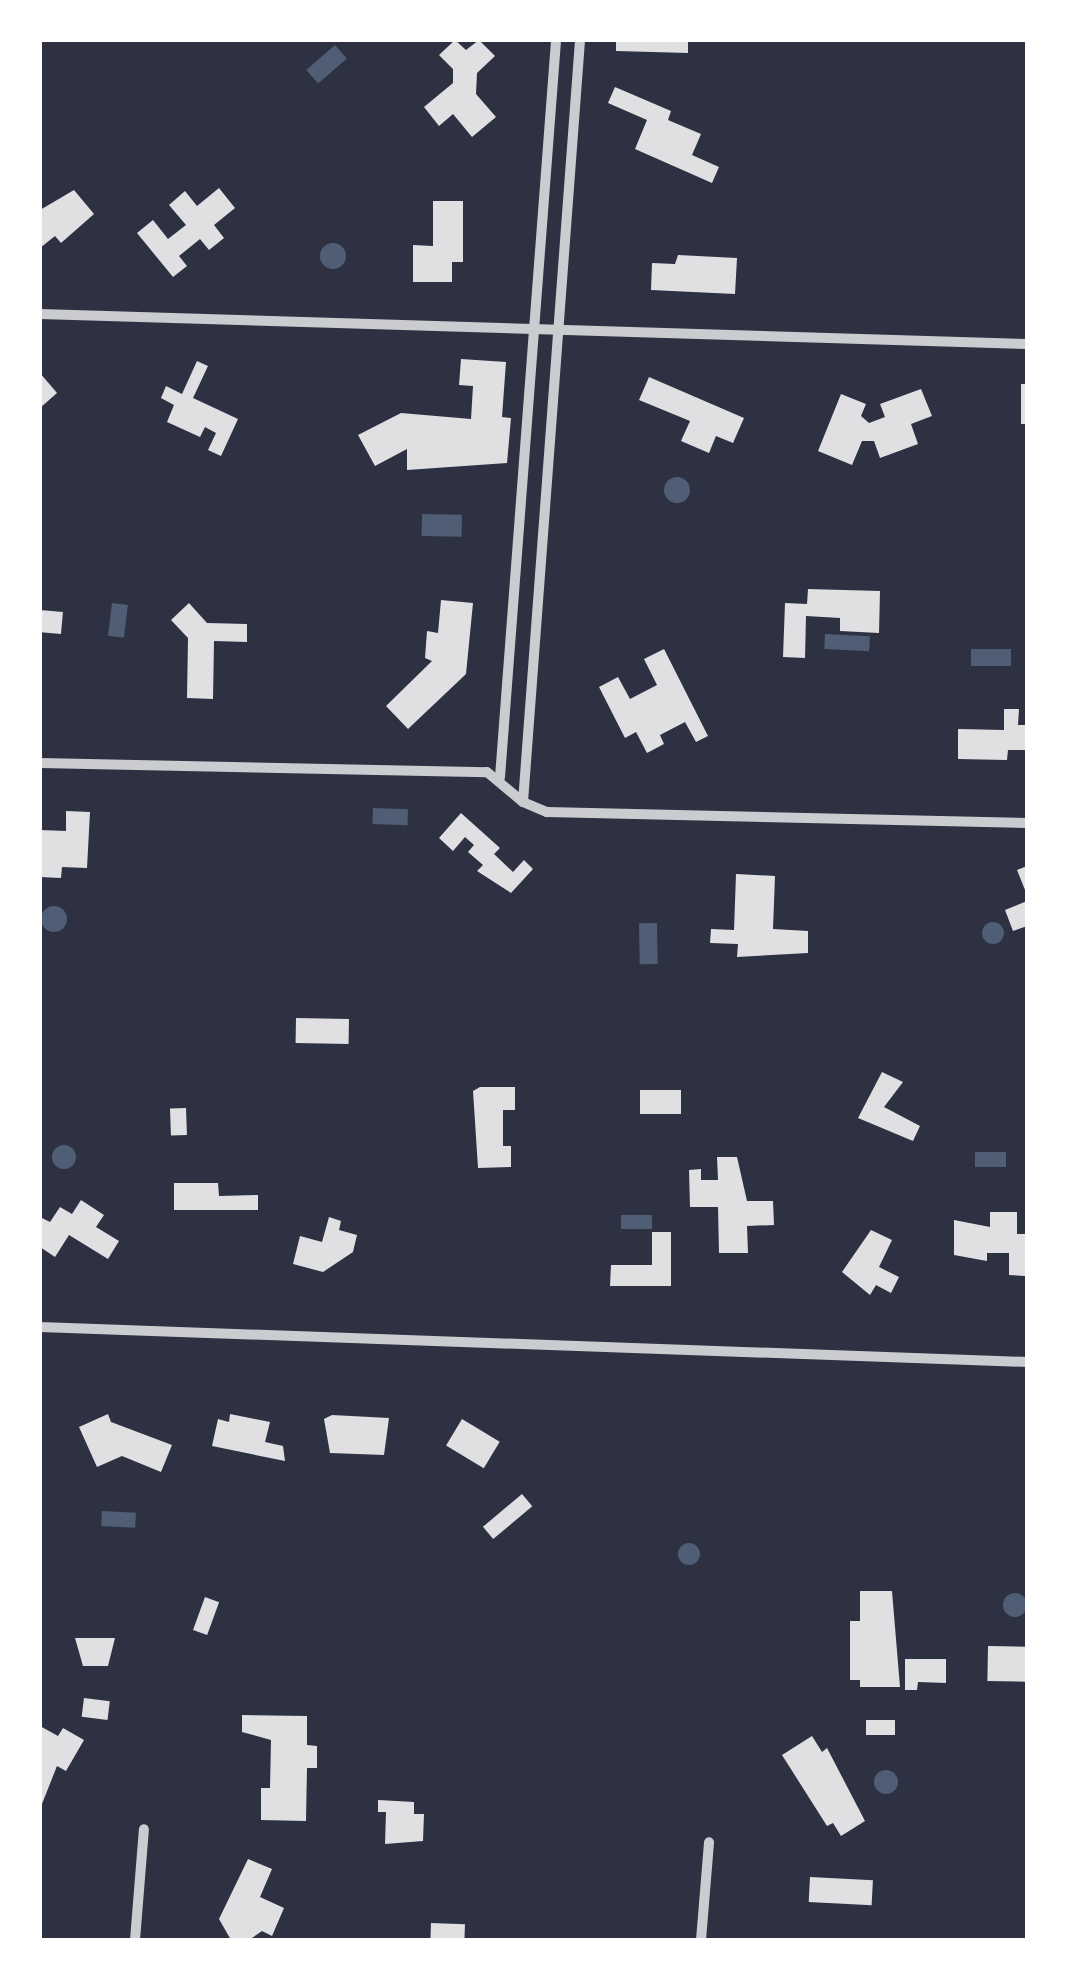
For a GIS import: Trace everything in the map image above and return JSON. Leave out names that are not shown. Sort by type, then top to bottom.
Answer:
[{"type":"street","points":[[500,777],[556,40]]},
{"type":"street","points":[[523,802],[580,40]]},
{"type":"street","points":[[40,314],[534,326],[1027,344]]},
{"type":"street","points":[[40,764],[500,777],[523,802],[546,812],[1027,824]]},
{"type":"street","points":[[40,1327],[1027,1362]]},
{"type":"street","points":[[135,1940],[144,1829]]},
{"type":"street","points":[[701,1940],[709,1842]]},
{"type":"water","points":[[335,45],[347,59],[318,84],[306,70]]},
{"type":"water","points":[[333,243],[342,247],[346,256],[342,265],[333,269],[324,265],[320,256],[324,247]]},
{"type":"water","points":[[677,477],[686,481],[690,490],[686,499],[677,503],[668,499],[664,490],[668,481]]},
{"type":"water","points":[[422,514],[462,515],[462,537],[422,536]]},
{"type":"water","points":[[112,603],[128,605],[124,638],[108,636]]},
{"type":"water","points":[[825,634],[870,636],[869,651],[824,649]]},
{"type":"water","points":[[971,649],[1011,649],[1011,666],[971,666]]},
{"type":"water","points":[[373,808],[408,809],[407,825],[372,824]]},
{"type":"water","points":[[54,906],[63,910],[67,919],[63,928],[54,932],[45,928],[41,919],[45,910]]},
{"type":"water","points":[[993,922],[1001,925],[1001,941],[993,944],[985,941],[982,933],[985,925]]},
{"type":"water","points":[[639,923],[657,923],[658,964],[640,964]]},
{"type":"water","points":[[64,1145],[76,1157],[64,1169],[52,1157]]},
{"type":"water","points":[[975,1152],[1006,1152],[1006,1167],[975,1167]]},
{"type":"water","points":[[621,1215],[652,1215],[652,1229],[621,1229]]},
{"type":"water","points":[[102,1511],[136,1513],[135,1528],[101,1526]]},
{"type":"water","points":[[689,1543],[697,1546],[697,1562],[689,1565],[681,1562],[678,1554],[681,1546]]},
{"type":"water","points":[[1015,1593],[1027,1605],[1015,1617],[1003,1605]]},
{"type":"water","points":[[886,1770],[898,1782],[886,1794],[874,1782]]},
{"type":"building","points":[[455,40],[466,50],[479,40],[495,56],[477,73],[476,94],[496,117],[472,137],[453,114],[439,126],[424,107],[453,83],[453,69],[439,55]]},
{"type":"building","points":[[616,40],[688,40],[688,53],[616,51]]},
{"type":"building","points":[[615,87],[671,111],[668,120],[701,134],[692,155],[719,167],[712,183],[635,149],[647,120],[608,103]]},
{"type":"building","points":[[219,188],[235,208],[214,225],[224,238],[209,250],[200,239],[179,256],[187,266],[173,277],[137,233],[153,220],[168,239],[186,225],[169,205],[185,191],[197,206]]},
{"type":"building","points":[[74,190],[94,214],[61,243],[55,236],[40,248],[40,210]]},
{"type":"building","points":[[433,201],[463,201],[463,262],[452,262],[452,282],[413,282],[413,245],[433,246]]},
{"type":"building","points":[[678,255],[737,258],[735,294],[651,290],[652,263],[675,264]]},
{"type":"building","points":[[461,359],[506,362],[502,417],[511,418],[507,463],[407,470],[407,449],[375,466],[358,435],[401,413],[471,419],[473,386],[459,385]]},
{"type":"building","points":[[197,361],[208,366],[193,398],[238,419],[221,456],[208,450],[216,433],[205,427],[200,437],[167,422],[174,405],[161,398],[166,386],[182,394]]},
{"type":"building","points":[[40,373],[57,393],[40,408]]},
{"type":"building","points":[[649,377],[744,418],[733,443],[716,436],[709,453],[681,441],[690,421],[639,400]]},
{"type":"building","points":[[1021,384],[1027,384],[1027,424],[1021,424]]},
{"type":"building","points":[[921,389],[932,416],[911,424],[918,444],[880,458],[874,441],[862,441],[852,465],[818,451],[841,394],[866,404],[861,416],[869,423],[885,417],[880,404]]},
{"type":"building","points":[[808,589],[880,591],[879,633],[840,631],[840,618],[806,616],[805,658],[783,657],[785,603],[807,604]]},
{"type":"building","points":[[441,600],[473,603],[466,674],[408,729],[386,706],[432,661],[425,658],[427,631],[438,633]]},
{"type":"building","points":[[189,603],[207,623],[247,624],[247,642],[214,641],[213,699],[187,698],[188,638],[171,620]]},
{"type":"building","points":[[40,610],[63,612],[61,634],[40,632]]},
{"type":"building","points":[[664,649],[708,736],[696,742],[685,722],[660,735],[664,744],[647,753],[636,732],[625,738],[599,687],[618,677],[630,699],[657,685],[644,659]]},
{"type":"building","points":[[1004,709],[1019,709],[1018,725],[1027,725],[1027,750],[1008,750],[1007,760],[958,759],[958,729],[1004,730]]},
{"type":"building","points":[[66,811],[90,812],[87,868],[62,867],[61,878],[40,877],[40,830],[66,831]]},
{"type":"building","points":[[461,813],[500,848],[494,854],[513,872],[524,860],[533,869],[511,893],[477,871],[483,865],[468,852],[474,845],[465,837],[453,851],[439,838]]},
{"type":"building","points":[[1027,866],[1027,895],[1017,870]]},
{"type":"building","points":[[736,874],[775,876],[773,929],[808,931],[808,953],[737,957],[738,944],[710,943],[711,929],[734,930]]},
{"type":"building","points":[[1027,901],[1027,926],[1013,931],[1005,910]]},
{"type":"building","points":[[296,1018],[349,1019],[349,1044],[296,1043]]},
{"type":"building","points":[[882,1072],[903,1082],[884,1107],[920,1126],[913,1141],[858,1118]]},
{"type":"building","points":[[480,1087],[515,1087],[515,1110],[503,1110],[503,1146],[511,1146],[511,1167],[478,1168],[473,1091]]},
{"type":"building","points":[[640,1090],[681,1090],[681,1114],[640,1114]]},
{"type":"building","points":[[186,1108],[187,1135],[171,1136],[170,1109]]},
{"type":"building","points":[[717,1157],[737,1157],[747,1201],[773,1201],[774,1225],[747,1226],[748,1253],[719,1253],[718,1207],[690,1207],[689,1170],[701,1169],[701,1180],[718,1180]]},
{"type":"building","points":[[174,1183],[218,1183],[219,1196],[258,1195],[258,1210],[174,1210]]},
{"type":"building","points":[[81,1200],[104,1215],[96,1227],[119,1241],[108,1259],[69,1235],[55,1257],[40,1247],[42,1218],[50,1222],[60,1207],[72,1214]]},
{"type":"building","points":[[990,1212],[1017,1212],[1017,1234],[1026,1234],[1025,1276],[1009,1275],[1009,1253],[987,1253],[987,1261],[954,1255],[954,1220],[990,1227]]},
{"type":"building","points":[[329,1217],[341,1221],[339,1230],[357,1235],[353,1252],[323,1272],[293,1264],[300,1236],[322,1242]]},
{"type":"building","points":[[871,1230],[892,1240],[879,1267],[899,1277],[891,1293],[876,1285],[870,1295],[842,1272]]},
{"type":"building","points":[[652,1232],[671,1232],[671,1286],[610,1286],[611,1265],[652,1265]]},
{"type":"building","points":[[108,1414],[111,1422],[172,1445],[161,1472],[122,1456],[97,1467],[79,1427]]},
{"type":"building","points":[[230,1414],[270,1422],[265,1442],[283,1446],[285,1461],[212,1446],[218,1419],[229,1422]]},
{"type":"building","points":[[332,1415],[389,1418],[384,1455],[330,1453],[324,1419]]},
{"type":"building","points":[[462,1419],[500,1442],[484,1468],[446,1446]]},
{"type":"building","points":[[522,1494],[532,1506],[493,1539],[483,1527]]},
{"type":"building","points":[[860,1591],[892,1591],[900,1687],[860,1687],[860,1680],[850,1680],[850,1621],[860,1621]]},
{"type":"building","points":[[205,1597],[219,1602],[207,1635],[193,1630]]},
{"type":"building","points":[[75,1638],[115,1638],[108,1666],[83,1666]]},
{"type":"building","points":[[988,1646],[1027,1647],[1026,1682],[987,1681]]},
{"type":"building","points":[[905,1659],[946,1659],[946,1683],[918,1682],[917,1690],[905,1690]]},
{"type":"building","points":[[84,1698],[110,1701],[107,1720],[82,1717]]},
{"type":"building","points":[[242,1715],[307,1716],[307,1745],[317,1746],[317,1768],[307,1768],[306,1821],[261,1820],[261,1788],[270,1788],[271,1740],[242,1732]]},
{"type":"building","points":[[866,1720],[895,1720],[895,1735],[866,1735]]},
{"type":"building","points":[[40,1726],[58,1736],[63,1728],[84,1740],[66,1771],[57,1766],[40,1809]]},
{"type":"building","points":[[812,1736],[822,1752],[827,1748],[865,1821],[841,1836],[833,1823],[827,1826],[782,1755]]},
{"type":"building","points":[[378,1800],[414,1802],[414,1814],[424,1814],[423,1841],[385,1844],[386,1812],[378,1812]]},
{"type":"building","points":[[248,1859],[272,1869],[260,1897],[284,1908],[272,1936],[262,1931],[249,1940],[231,1940],[219,1919]]},
{"type":"building","points":[[810,1877],[873,1880],[872,1905],[809,1902]]},
{"type":"building","points":[[431,1923],[465,1924],[464,1940],[430,1940]]}]
